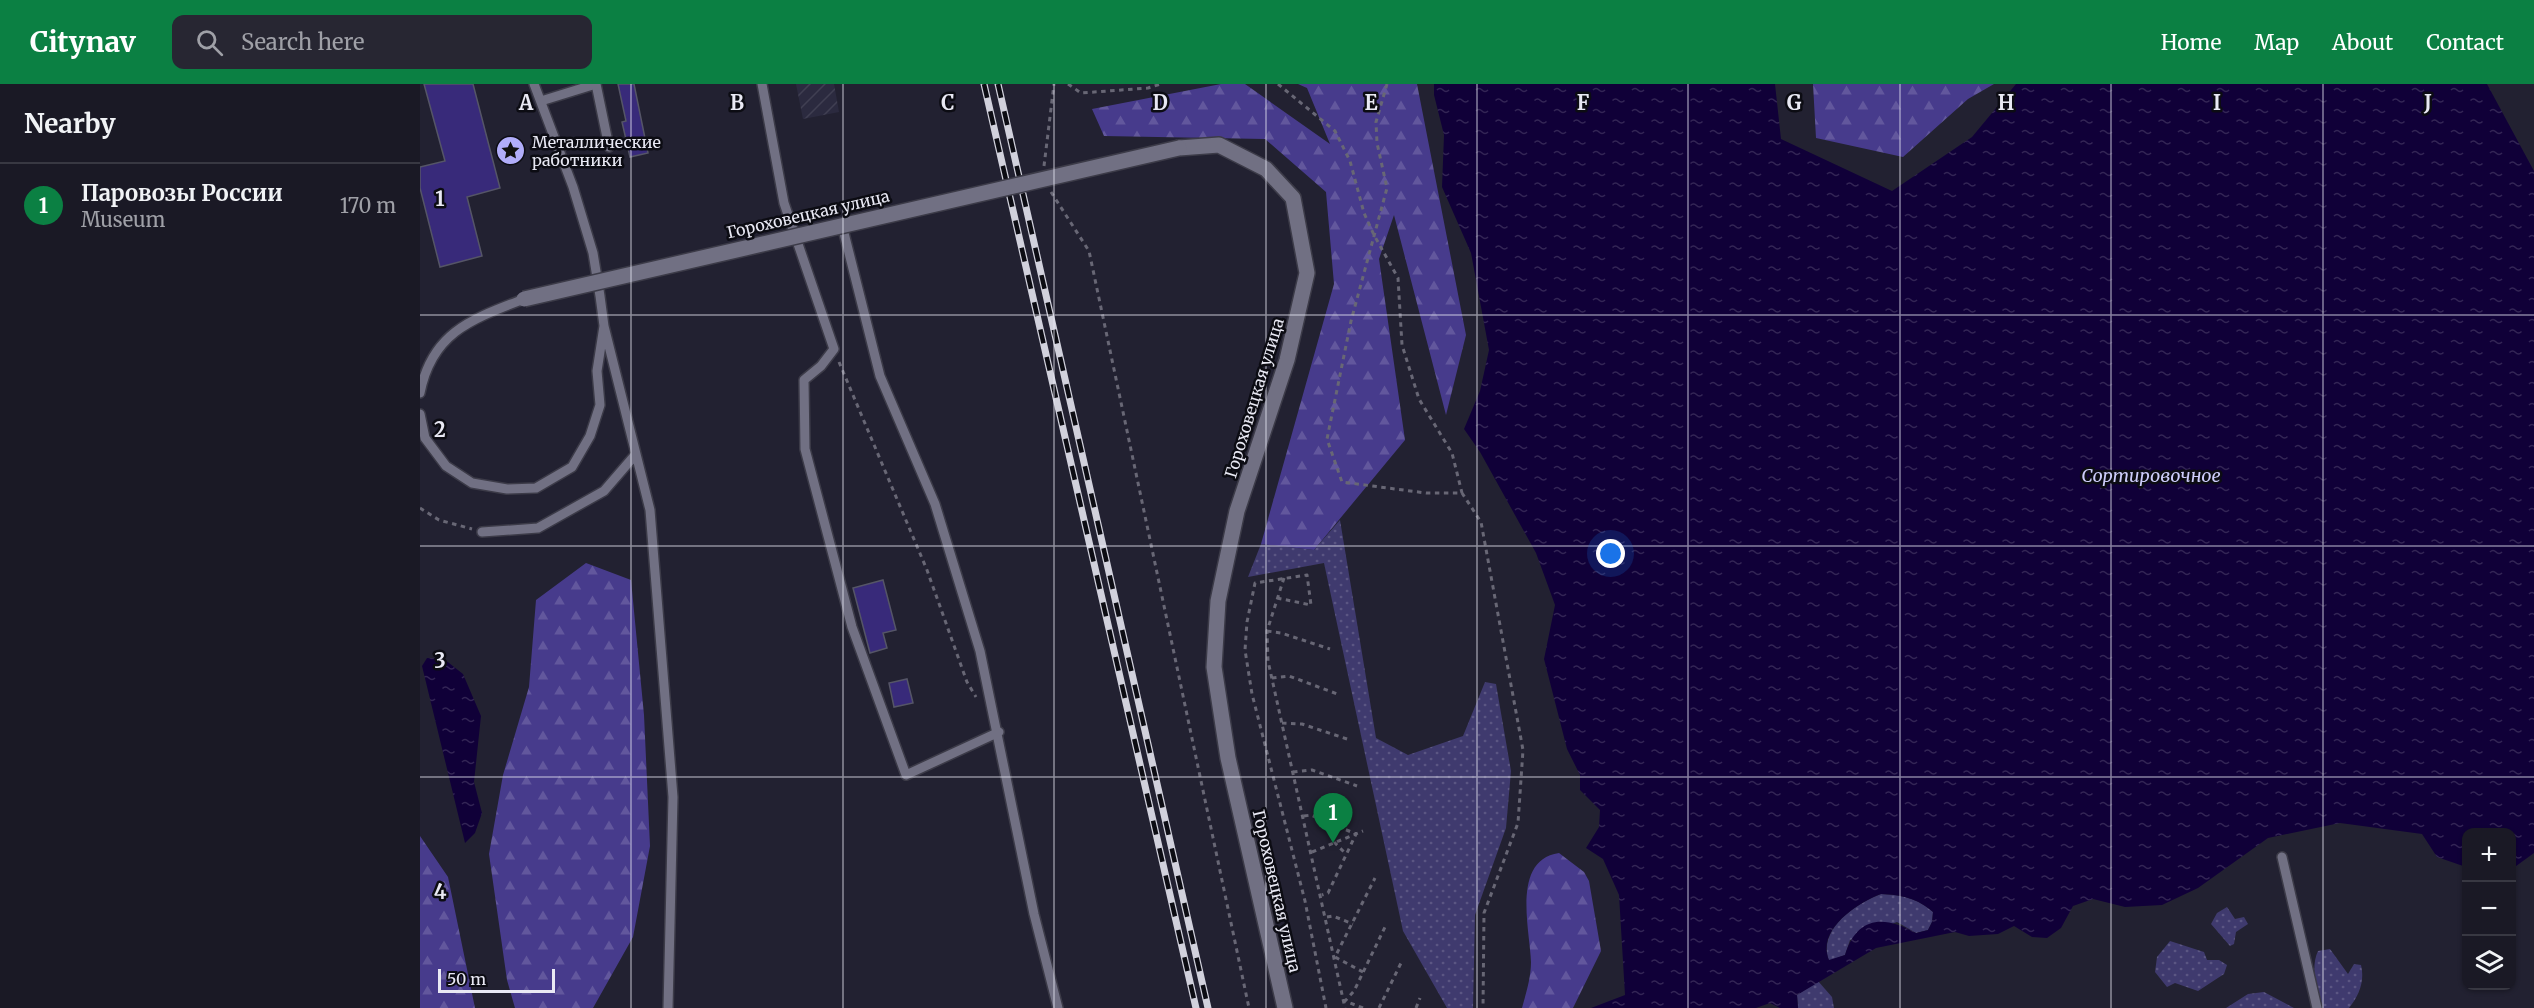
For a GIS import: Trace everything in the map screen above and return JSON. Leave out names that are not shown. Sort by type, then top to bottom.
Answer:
[{"type":"street","name":"Гороховецкая улица","points":[[524,299],[1179,148],[1219,145],[1266,169],[1293,198],[1307,273],[1287,360],[1238,511],[1218,601],[1214,667],[1228,758],[1285,1008]]},
{"type":"lane","points":[[534,84],[573,187],[593,253],[603,326],[650,510],[673,797],[668,1008]]},
{"type":"lane","points":[[541,101],[596,84],[609,147]]},
{"type":"lane","points":[[762,84],[784,202],[834,349],[821,366],[804,380],[805,449],[852,627],[906,774],[999,732]]},
{"type":"lane","points":[[842,225],[880,376],[935,504],[981,651],[1034,914],[1058,1008]]},
{"type":"lane","points":[[420,393],[424,372],[445,338],[484,314],[524,299]]},
{"type":"lane","points":[[420,414],[425,438],[446,466],[472,483],[507,489],[536,488],[572,468],[590,436],[600,405],[597,371],[603,326]]},
{"type":"lane","points":[[482,532],[538,528],[604,491],[636,454]]},
{"type":"lane","points":[[2282,857],[2317,1008]]},
{"type":"path","points":[[1044,172],[1044,151],[1054,84]]},
{"type":"path","points":[[1068,84],[1081,93],[1148,88],[1161,84]]},
{"type":"path","points":[[1278,84],[1335,131],[1350,161],[1364,213],[1398,278],[1402,345],[1419,399],[1452,453],[1462,494],[1481,522],[1523,750],[1518,823],[1484,913],[1483,1008]]},
{"type":"path","points":[[1387,84],[1376,122],[1377,143],[1387,188],[1351,321],[1327,439],[1342,482],[1426,493],[1462,494]]},
{"type":"path","points":[[1050,189],[1089,251],[1249,1008]]},
{"type":"path","points":[[834,349],[927,570],[967,682],[980,702]]},
{"type":"path","points":[[420,508],[438,520],[482,532]]},
{"type":"path","points":[[1277,598],[1307,606],[1312,601],[1307,575],[1255,583],[1247,622],[1245,650],[1252,694],[1305,901],[1326,1008]]},
{"type":"path","points":[[1284,578],[1267,631],[1267,654],[1322,895],[1345,1008]]},
{"type":"path","points":[[1267,631],[1281,633],[1330,649]]},
{"type":"path","points":[[1272,678],[1289,676],[1340,695]]},
{"type":"path","points":[[1281,723],[1302,724],[1350,740]]},
{"type":"path","points":[[1293,772],[1312,770],[1357,786]]},
{"type":"path","points":[[1304,816],[1311,815],[1356,834]]},
{"type":"path","points":[[1331,824],[1335,843],[1347,854]]},
{"type":"path","points":[[1312,852],[1363,831]]},
{"type":"path","points":[[1322,895],[1328,893],[1356,834]]},
{"type":"path","points":[[1335,957],[1375,878]]},
{"type":"path","points":[[1326,917],[1333,915],[1353,924]]},
{"type":"path","points":[[1345,1001],[1363,972],[1386,925]]},
{"type":"path","points":[[1335,957],[1363,972]]},
{"type":"path","points":[[1379,1008],[1401,963]]},
{"type":"path","points":[[1416,1008],[1420,998]]},
{"type":"path","points":[[1345,1001],[1363,1008]]},
{"type":"shaded area","points":[[796,84],[834,84],[839,112],[803,119]]},
{"type":"shaded area","points":[[1340,520],[1376,738],[1408,755],[1463,736],[1485,682],[1496,684],[1511,771],[1506,828],[1475,915],[1473,1008],[1447,1008],[1403,931],[1324,563],[1248,577],[1261,544],[1314,550]]},
{"type":"shaded area","points":[[1881,894],[1909,898],[1927,907],[1933,912],[1928,930],[1916,933],[1897,922],[1850,940],[1845,955],[1829,961],[1827,949],[1834,928],[1851,911]]},
{"type":"shaded area","points":[[2227,907],[2235,919],[2244,917],[2248,924],[2236,932],[2234,944],[2230,946],[2211,924],[2217,913]]},
{"type":"shaded area","points":[[2170,941],[2204,952],[2207,960],[2219,960],[2227,965],[2224,974],[2198,991],[2175,983],[2167,987],[2155,972],[2157,957]]},
{"type":"shaded area","points":[[2330,949],[2348,974],[2354,964],[2361,965],[2360,988],[2349,1008],[2322,1008],[2315,980],[2315,965],[2318,951]]},
{"type":"shaded area","points":[[1818,981],[1832,997],[1834,1008],[1798,1008],[1797,995]]},
{"type":"shaded area","points":[[2264,992],[2294,1008],[2226,1008],[2248,994]]},
{"type":"green space","points":[[1221,84],[1245,84],[1330,144],[1307,88],[1298,84],[1417,84],[1466,335],[1446,415],[1394,215],[1379,259],[1405,440],[1314,550],[1261,544],[1334,284],[1326,192],[1265,139],[1104,136],[1092,109]]},
{"type":"green space","points":[[1813,84],[1994,84],[1968,99],[1903,157],[1816,138]]},
{"type":"green space","points":[[586,563],[631,580],[644,715],[650,846],[633,937],[593,1008],[515,1008],[507,980],[489,854],[503,775],[529,687],[536,600]]},
{"type":"green space","points":[[420,836],[448,877],[475,1008],[420,1008]]},
{"type":"green space","points":[[1559,853],[1584,872],[1589,881],[1601,951],[1573,1008],[1522,1008],[1531,968],[1527,915],[1529,882],[1534,868],[1544,858]]},
{"type":"water","name":"Сортировочное","points":[[1434,84],[1775,84],[1781,139],[1892,191],[1972,137],[2016,84],[2487,84],[2534,171],[2534,853],[2516,866],[2516,828],[2462,828],[2462,866],[2437,857],[2422,834],[2340,823],[2268,838],[2198,888],[2162,905],[2125,907],[2093,899],[2073,906],[2061,928],[2047,938],[2032,937],[2014,926],[1998,934],[1969,936],[1955,932],[1876,948],[1797,995],[1798,1008],[1780,1008],[1770,1003],[1756,1008],[1591,1008],[1625,995],[1619,895],[1603,859],[1586,848],[1599,827],[1600,810],[1580,790],[1580,775],[1567,749],[1544,659],[1555,605],[1536,553],[1480,452],[1464,429],[1480,391],[1489,350],[1471,253],[1442,187],[1444,135],[1434,95]],"holes":[[[1881,894],[1915,900],[1933,912],[1928,930],[1916,933],[1893,923],[1873,923],[1864,926],[1857,933],[1850,942],[1845,955],[1829,960],[1828,938],[1841,919],[1861,904]]]},
{"type":"water","points":[[427,658],[444,659],[463,674],[481,716],[474,782],[482,813],[475,833],[465,843],[422,666]]},
{"type":"building","points":[[424,84],[473,84],[500,188],[467,197],[482,256],[440,267],[420,188],[420,167],[445,161]]},
{"type":"building","points":[[618,84],[634,84],[648,153],[630,157],[622,122],[626,121]]},
{"type":"building","points":[[883,580],[896,630],[883,633],[887,648],[870,653],[853,588]]},
{"type":"building","points":[[907,679],[913,703],[894,707],[889,683]]},
{"type":"railway","points":[[984,84],[1196,1008]]},
{"type":"railway","points":[[998,84],[1208,1008]]},
{"type":"place","name":"Металлические работники","points":[[511,151]]},
{"type":"place","name":"Паровозы России","points":[[1333,843]]}]
